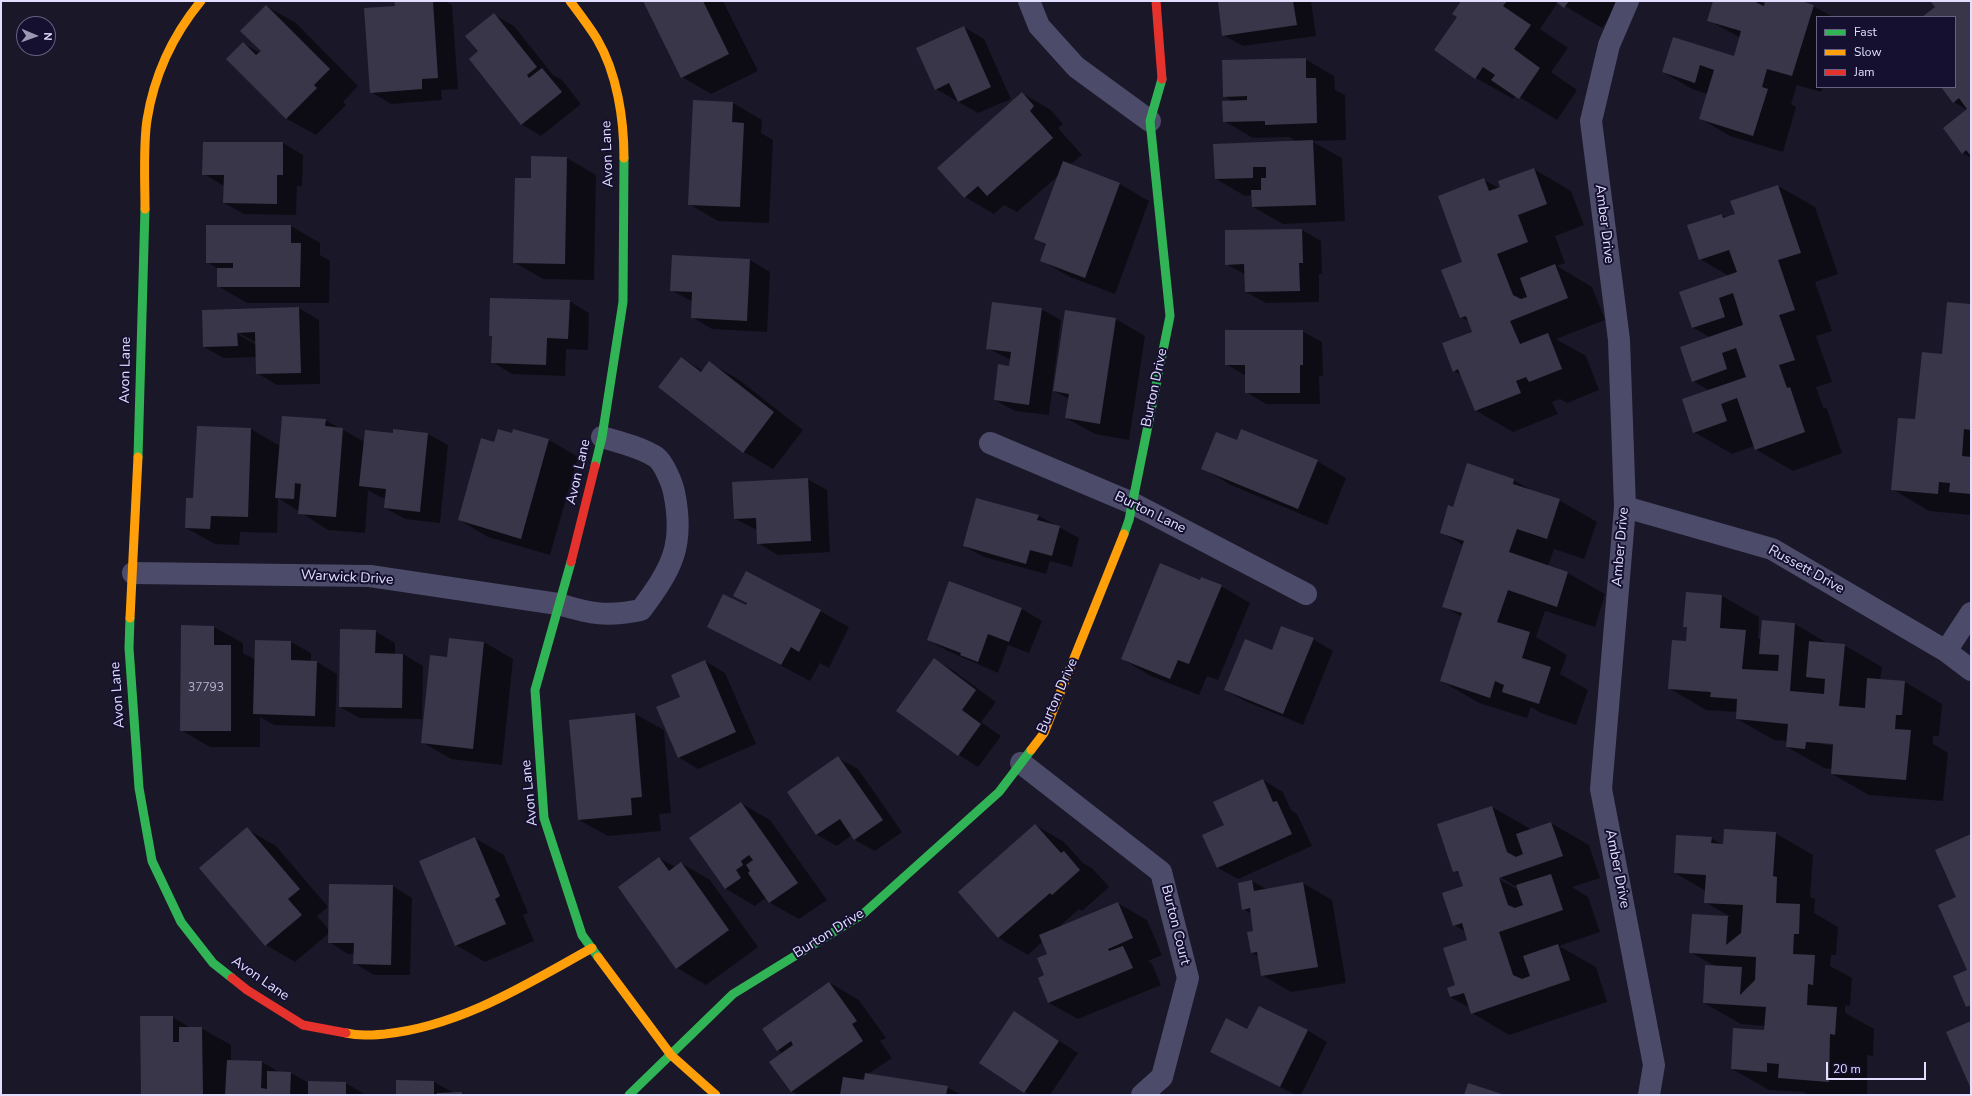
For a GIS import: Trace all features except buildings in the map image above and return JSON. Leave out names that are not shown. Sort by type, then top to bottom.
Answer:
[{"type":"street","name":"Avon Lane","points":[[201,1],[189,15],[172,40],[152,93],[146,122],[139,440],[129,648],[139,788],[152,861],[181,922],[213,963],[247,990],[304,1025],[359,1036],[402,1032],[448,1021],[501,998],[592,948]]},
{"type":"street","name":"Avon Lane","points":[[570,1],[597,39],[610,67],[622,120],[624,148],[623,302],[602,437],[576,545],[558,604],[535,690],[544,818],[582,935],[671,1055]]},
{"type":"street","points":[[1029,1],[1039,26],[1076,67],[1150,121]]},
{"type":"street","name":"Burton Drive","points":[[629,1095],[733,994],[863,914],[998,792],[1044,733],[1100,596],[1129,520],[1170,316],[1150,121],[1162,80],[1156,1]]},
{"type":"street","name":"Amber Drive","points":[[1628,1],[1608,45],[1591,121],[1619,340],[1625,507],[1602,789],[1654,1065],[1649,1095]]},
{"type":"street","name":"Warwick Drive","points":[[133,573],[370,576],[558,604],[585,612],[614,615],[641,610],[657,588],[671,563],[679,537],[678,509],[672,481],[657,458],[602,437]]},
{"type":"street","name":"Burton Lane","points":[[990,443],[1132,503],[1306,594]]},
{"type":"street","name":"Russett Drive","points":[[1625,507],[1772,549],[1946,651],[1971,670]]},
{"type":"street","points":[[1946,651],[1971,613]]},
{"type":"street","name":"Burton Court","points":[[1021,763],[1161,872],[1188,978],[1162,1077],[1142,1095]]},
{"type":"street","points":[[671,1055],[716,1095]]},
{"type":"traffic: fast","points":[[1124,534],[1129,520],[1170,316],[1150,121],[1162,79]]},
{"type":"traffic: fast","points":[[595,466],[602,437],[623,302],[624,158]]},
{"type":"traffic: fast","points":[[138,457],[145,209]]},
{"type":"traffic: fast","points":[[571,562],[535,690],[544,818],[582,935],[598,957]]},
{"type":"traffic: fast","points":[[130,618],[129,648],[139,788],[152,861],[181,922],[213,963],[232,978]]},
{"type":"traffic: fast","points":[[629,1095],[733,994],[863,914],[999,792],[1031,750]]},
{"type":"traffic: slow","points":[[145,209],[146,130],[154,88],[173,42],[201,1]]},
{"type":"traffic: slow","points":[[570,1],[597,39],[610,66],[621,112],[624,158]]},
{"type":"traffic: slow","points":[[130,618],[138,457]]},
{"type":"traffic: slow","points":[[1031,750],[1044,733],[1124,534]]},
{"type":"traffic: slow","points":[[346,1033],[361,1035],[385,1034],[413,1029],[467,1013],[493,1002],[592,948]]},
{"type":"traffic: slow","points":[[598,957],[671,1055],[716,1095]]},
{"type":"traffic: jam","points":[[1156,1],[1162,79]]},
{"type":"traffic: jam","points":[[571,562],[595,466]]},
{"type":"traffic: jam","points":[[232,978],[247,990],[303,1025],[346,1033]]}]
